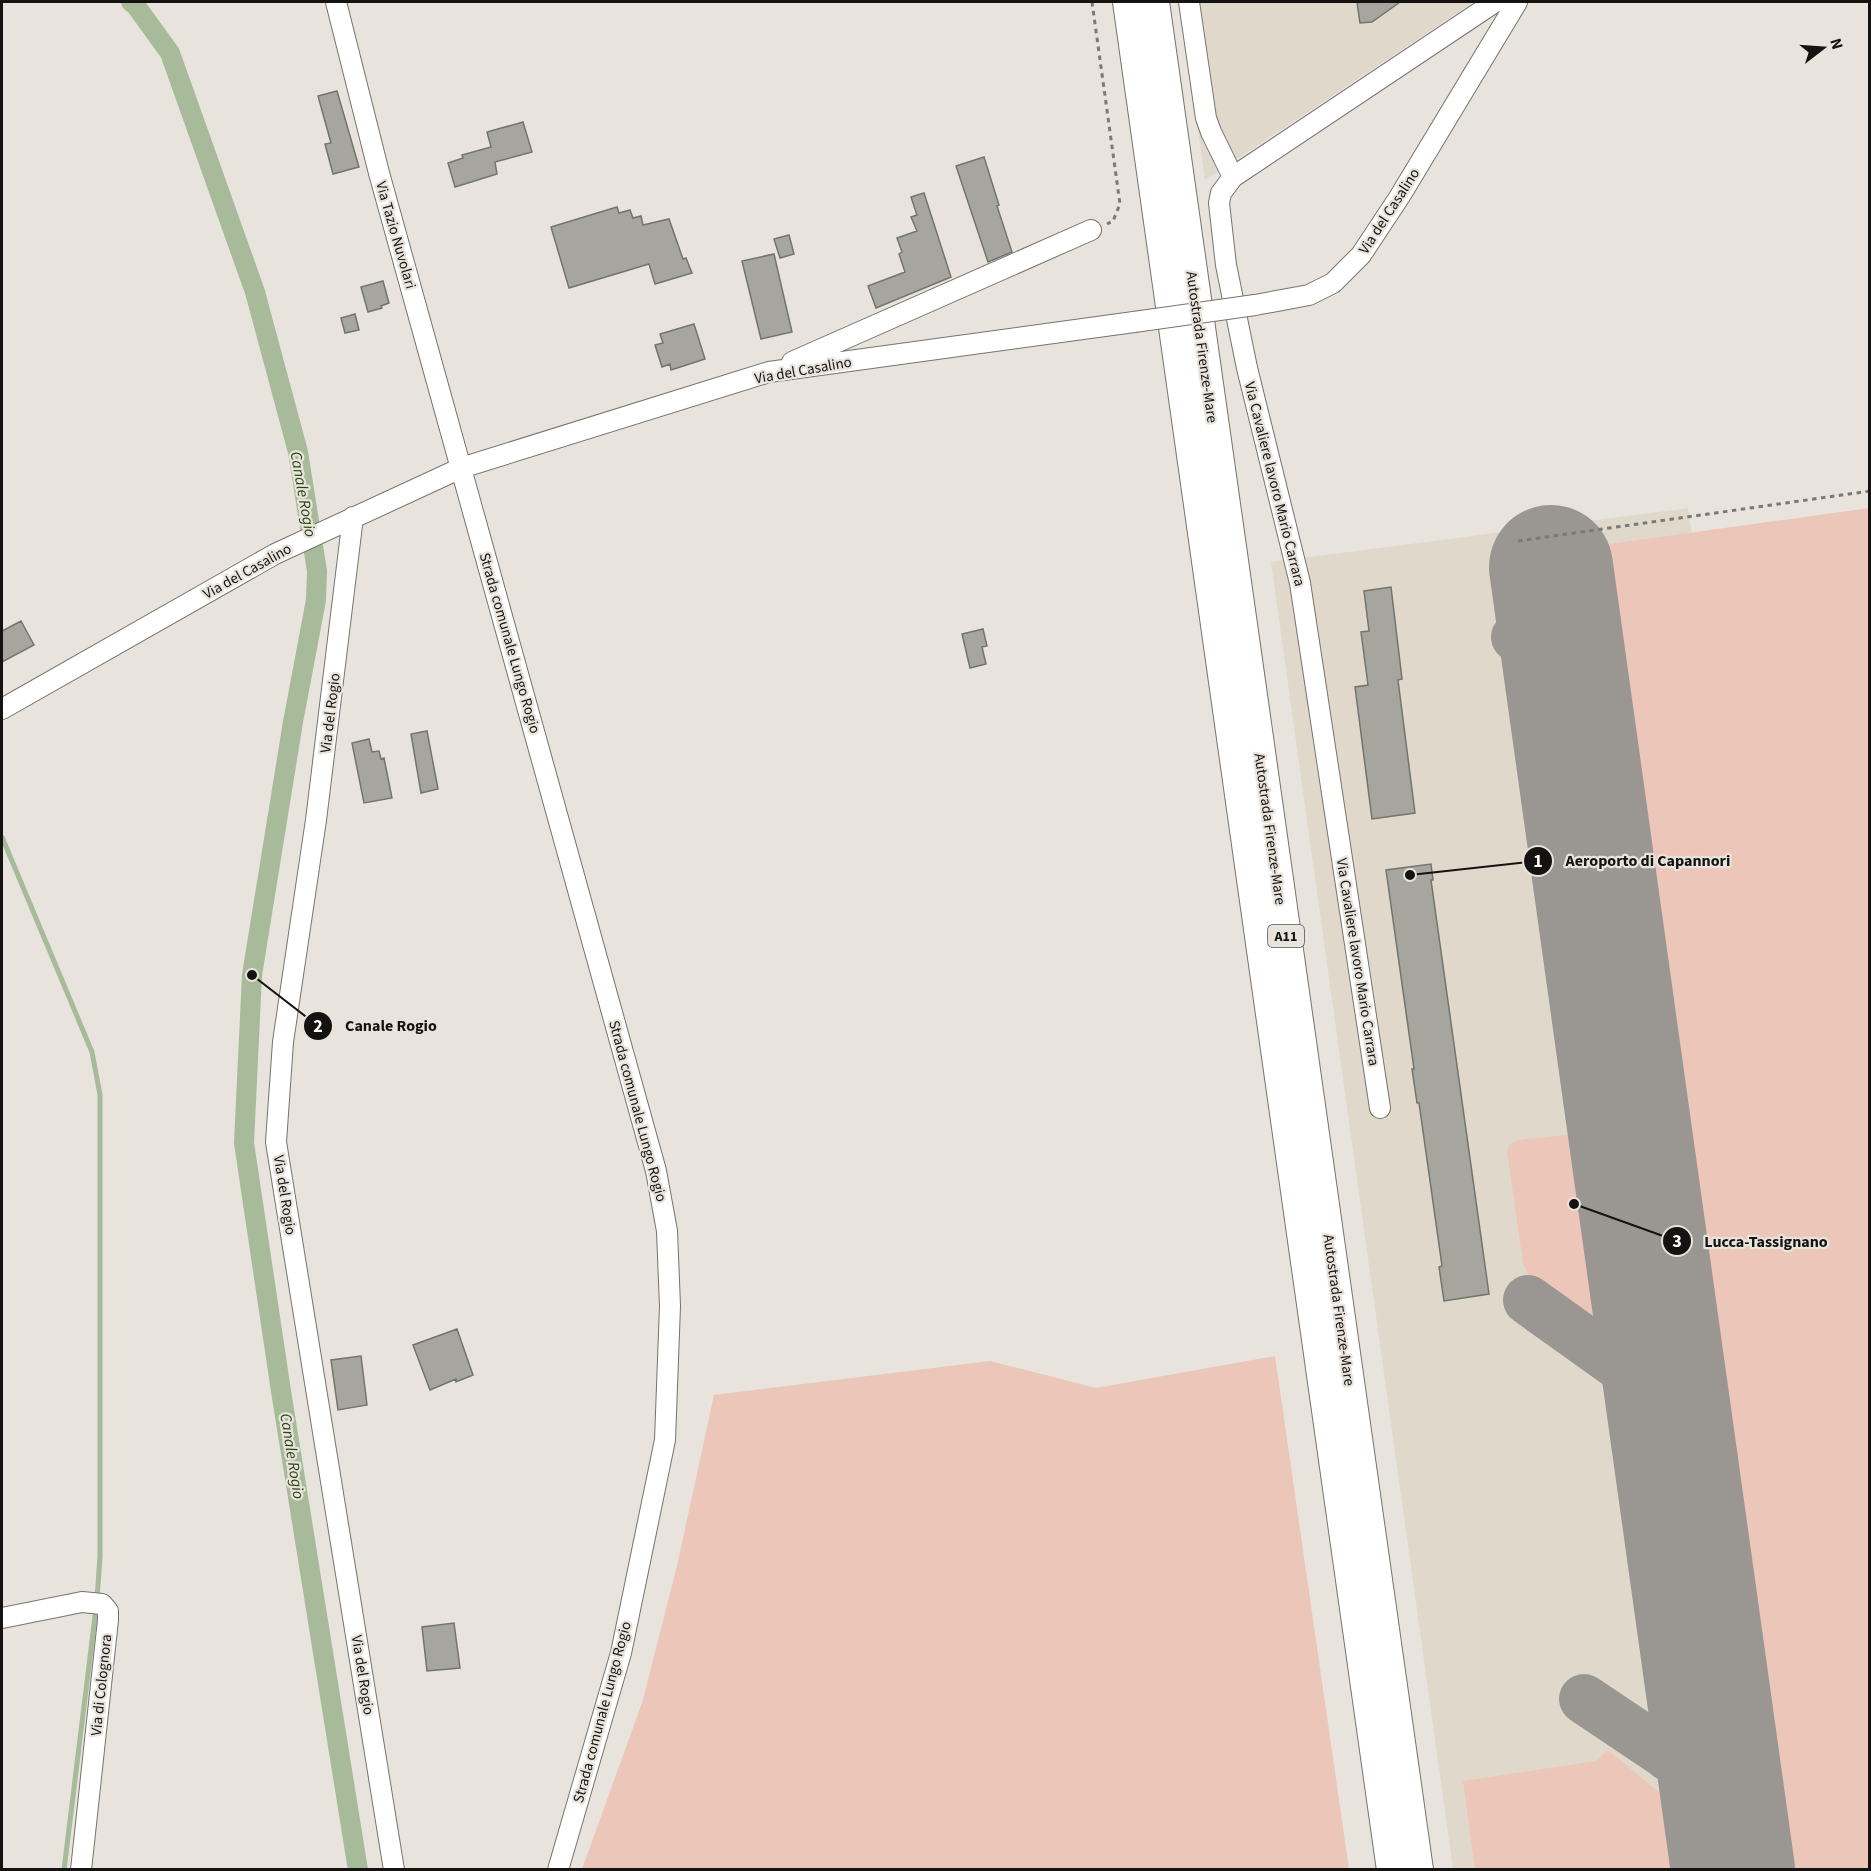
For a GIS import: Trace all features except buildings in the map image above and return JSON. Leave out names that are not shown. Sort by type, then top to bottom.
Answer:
[{"type":"highway","name":"Autostrada Firenze-Mare","points":[[1128,2],[1392,1869]]},
{"type":"highway","name":"Autostrada Firenze-Mare","points":[[1154,2],[1418,1869]]},
{"type":"street","name":"Via Tazio Nuvolari","points":[[336,2],[379,173],[461,468]]},
{"type":"street","points":[[1189,2],[1206,118],[1233,177]]},
{"type":"street","name":"Via Cavaliere lavoro Mario Carrara","points":[[1380,1108],[1299,577],[1247,368],[1226,266],[1219,203],[1221,193],[1233,177],[1495,2]]},
{"type":"street","name":"Via del Casalino","points":[[2,709],[298,542],[461,468],[769,372],[1255,305],[1308,295],[1332,283],[1361,255],[1400,196],[1517,2]]},
{"type":"street","points":[[769,372],[1091,230]]},
{"type":"street","name":"Strada comunale Lungo Rogio","points":[[461,468],[656,1171],[667,1231],[670,1306],[664,1440],[621,1653],[558,1869]]},
{"type":"street","name":"Via del Rogio","points":[[352,518],[353,529],[316,820],[284,1042],[276,1142],[394,1869]]},
{"type":"street","name":"Via di Colognora","points":[[2,1618],[82,1602],[102,1604],[108,1611],[81,1869]]},
{"type":"path","points":[[1091,230],[1113,221],[1120,204],[1092,2]]},
{"type":"path","points":[[1518,541],[1869,491]]},
{"type":"shaded area","points":[[1180,2],[1474,2],[1205,180]]},
{"type":"shaded area","points":[[1688,508],[1706,627],[1869,1869],[1453,1869],[1271,562]]},
{"type":"shaded area","points":[[1869,508],[1869,1869],[1768,1869],[1581,548]]},
{"type":"shaded area","points":[[1602,1131],[1631,1334],[1629,1345],[1625,1348],[1618,1347],[1531,1279],[1523,1263],[1507,1151],[1509,1145],[1518,1140]]},
{"type":"shaded area","points":[[1275,1356],[1349,1869],[582,1869],[642,1703],[677,1566],[714,1395],[990,1361],[1096,1388]]},
{"type":"shaded area","points":[[1608,1750],[1683,1812],[1692,1869],[1475,1869],[1463,1781],[1596,1761]]},
{"type":"waterway","name":"Canale Rogio","points":[[131,2],[170,53],[255,292],[298,452],[317,571],[316,600],[293,722],[252,975],[244,1143],[281,1391],[358,1870]]},
{"type":"waterway","points":[[2,837],[92,1052],[100,1095],[100,1557],[97,1599]]},
{"type":"waterway","points":[[64,1870],[96,1608]]},
{"type":"taxiway","points":[[1516,637],[1560,632]]},
{"type":"taxiway","points":[[1528,1300],[1651,1388],[1671,1421]]},
{"type":"taxiway","points":[[1612,1360],[1630,1359],[1637,1356],[1647,1348],[1657,1324]]},
{"type":"taxiway","points":[[1584,1699],[1690,1770],[1705,1783],[1725,1813]]},
{"type":"taxiway","points":[[1668,1756],[1697,1754],[1706,1746],[1714,1730]]},
{"type":"runway","points":[[1551,567],[1733,1870]]},
{"type":"place","name":"Aeroporto di Capannori","points":[[1410,875]]},
{"type":"place","name":"Canale Rogio","points":[[252,975]]},
{"type":"place","name":"Lucca-Tassignano","points":[[1574,1204]]}]
